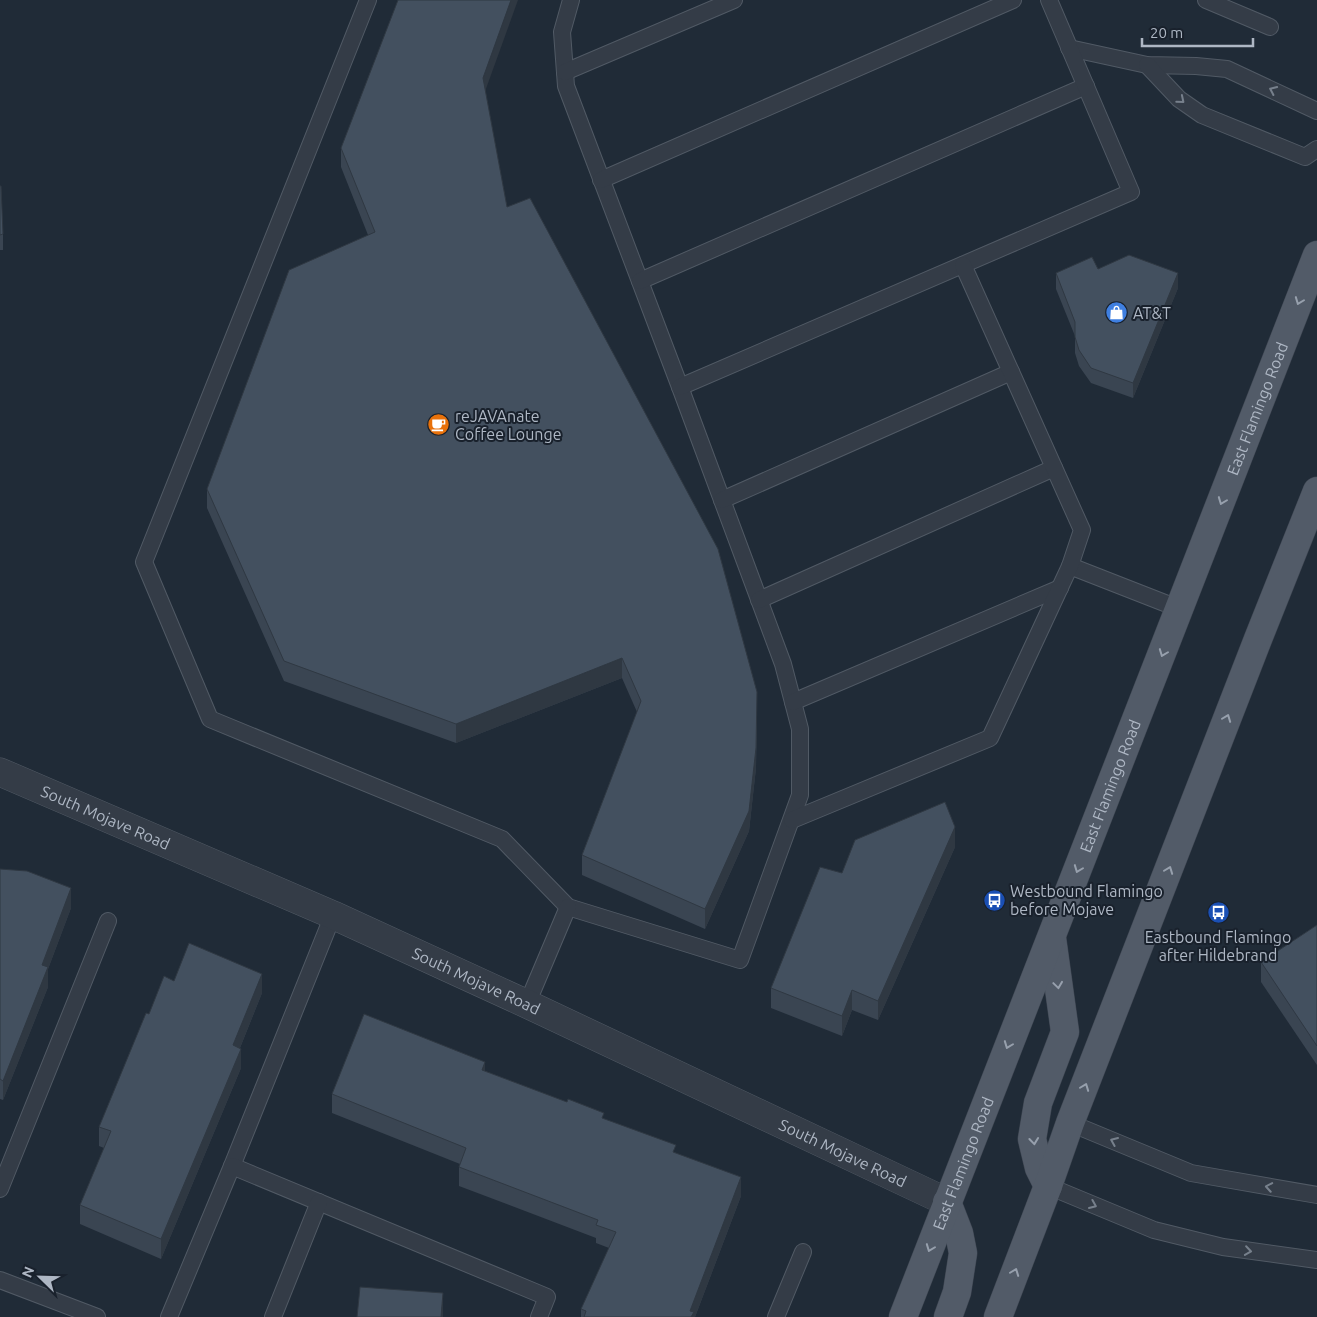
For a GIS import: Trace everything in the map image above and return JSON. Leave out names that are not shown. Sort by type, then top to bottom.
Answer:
[{"type":"main road","name":"East Flamingo Road","points":[[903,1317],[1317,255]]},
{"type":"main road","points":[[998,1317],[1070,1123],[1317,490]]},
{"type":"main road","points":[[1048,1186],[1039,1168],[1032,1139],[1038,1103],[1065,1032],[1051,937]]},
{"type":"main road","points":[[947,1202],[959,1233],[963,1253],[957,1292],[948,1317]]},
{"type":"street","name":"South Mojave Road","points":[[0,772],[333,915],[527,1004],[947,1202]]},
{"type":"lane","points":[[368,0],[144,562],[210,719],[502,838],[568,907],[740,960],[800,795],[800,729],[783,664],[566,86],[562,32],[571,0]]},
{"type":"lane","points":[[565,72],[734,0]]},
{"type":"lane","points":[[601,180],[1012,0]]},
{"type":"lane","points":[[680,387],[1131,192],[1049,0]]},
{"type":"lane","points":[[1206,0],[1270,27]]},
{"type":"lane","points":[[1069,48],[1146,65],[1226,69],[1317,110]]},
{"type":"lane","points":[[1146,65],[1179,99],[1202,115],[1305,157],[1317,149]]},
{"type":"lane","points":[[640,280],[1086,86]]},
{"type":"lane","points":[[792,820],[990,738],[1070,566],[1082,530],[963,265]]},
{"type":"lane","points":[[722,500],[1011,372]]},
{"type":"lane","points":[[759,600],[1054,468]]},
{"type":"lane","points":[[1070,566],[1180,609]]},
{"type":"lane","points":[[793,702],[1060,588]]},
{"type":"lane","points":[[527,1004],[568,907]]},
{"type":"lane","points":[[169,1317],[333,915]]},
{"type":"lane","points":[[0,1190],[108,921]]},
{"type":"lane","points":[[1070,1123],[1192,1173],[1317,1195]]},
{"type":"lane","points":[[232,1166],[547,1297],[539,1317]]},
{"type":"lane","points":[[1048,1186],[1154,1230],[1223,1248],[1317,1260]]},
{"type":"lane","points":[[274,1317],[318,1202]]},
{"type":"lane","points":[[776,1317],[803,1252]]},
{"type":"lane","points":[[0,1280],[97,1317]]},
{"type":"building","name":"reJAVAnate Coffee Lounge","points":[[398,0],[511,0],[483,78],[507,207],[530,198],[718,549],[757,692],[756,748],[749,811],[705,909],[582,855],[641,701],[622,658],[456,724],[284,661],[207,489],[289,270],[375,232],[341,148]]},
{"type":"building","points":[[0,186],[3,234],[0,235]]},
{"type":"building","name":"AT&T","points":[[1129,255],[1178,273],[1133,383],[1091,368],[1079,350],[1075,337],[1075,322],[1056,273],[1092,257],[1098,269]]},
{"type":"building","points":[[945,802],[955,827],[878,1001],[852,990],[842,1016],[771,988],[820,867],[842,873],[855,840]]},
{"type":"building","points":[[0,869],[27,871],[71,888],[42,965],[48,967],[3,1081],[0,1079]]},
{"type":"building","points":[[1317,925],[1317,1046],[1261,962]]},
{"type":"building","points":[[189,943],[262,974],[233,1045],[241,1049],[161,1239],[80,1205],[111,1131],[99,1127],[146,1013],[149,1014],[164,976],[174,981]]},
{"type":"building","points":[[364,1014],[485,1062],[482,1070],[567,1102],[568,1099],[604,1113],[602,1118],[676,1145],[673,1152],[741,1177],[690,1311],[694,1312],[691,1317],[584,1317],[586,1311],[581,1309],[616,1232],[596,1225],[598,1220],[459,1167],[466,1148],[332,1094]]},
{"type":"building","points":[[360,1287],[443,1293],[441,1317],[357,1317]]},
{"type":"place","name":"AT&T","points":[[1117,313]]},
{"type":"place","name":"reJAVAnate Coffee Lounge","points":[[439,425]]},
{"type":"place","name":"Westbound Flamingo before Mojave","points":[[994,900]]},
{"type":"place","name":"Eastbound Flamingo after Hildebrand","points":[[1218,913]]}]
